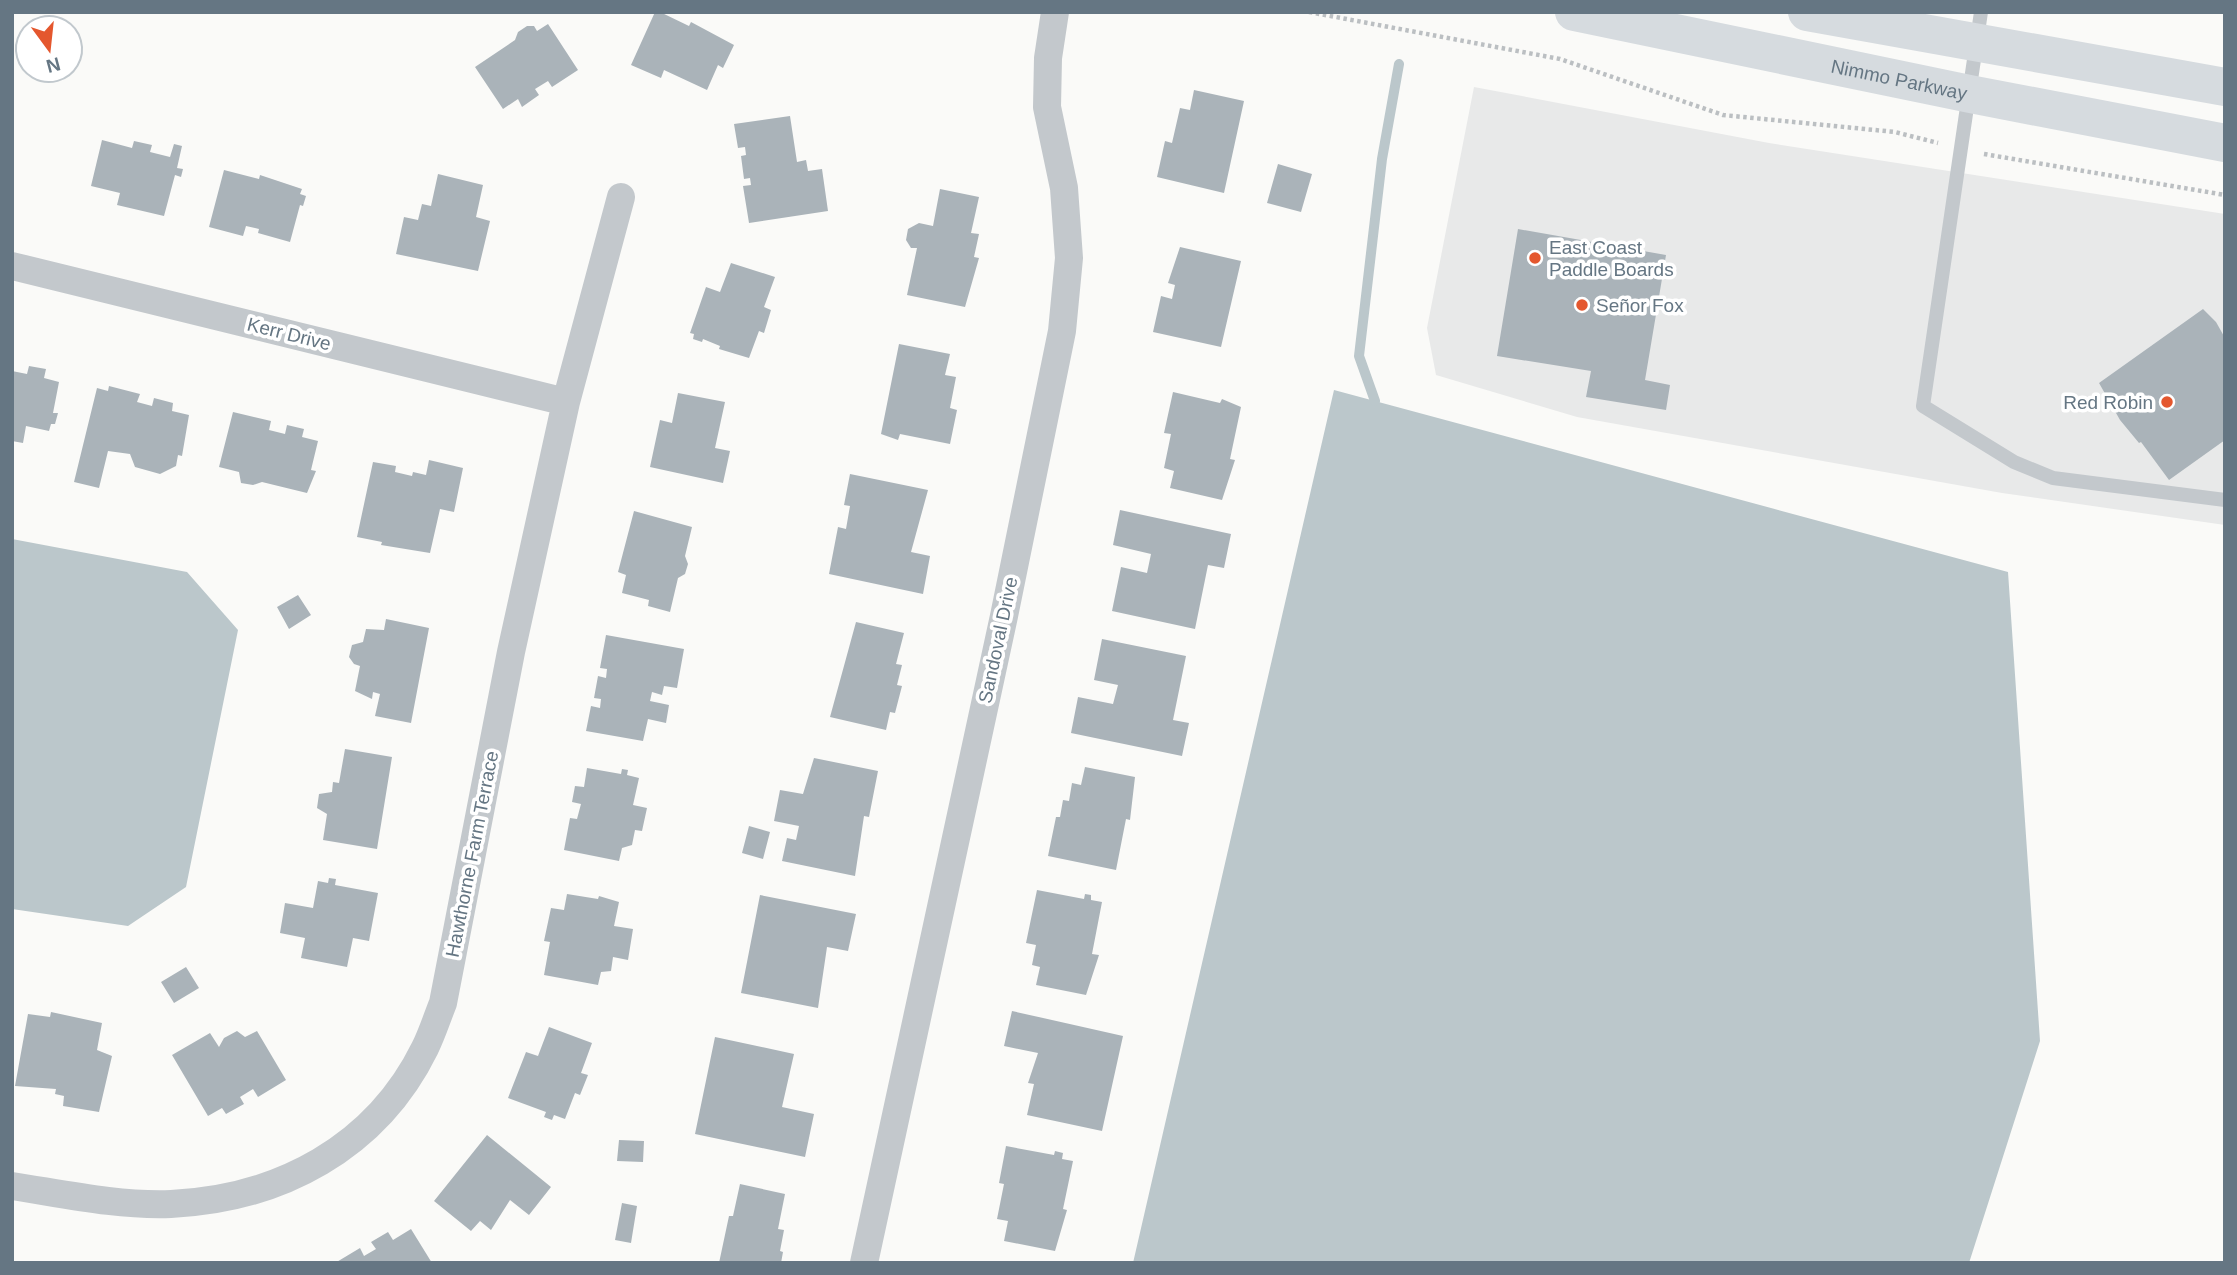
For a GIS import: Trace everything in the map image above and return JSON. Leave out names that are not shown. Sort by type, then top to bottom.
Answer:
[{"type":"street","name":"Sandoval Drive","points":[[864,1263],[1004,616],[1062,331],[1069,258],[1064,188],[1047,107],[1048,58],[1055,12]]},
{"type":"street","name":"Nimmo Parkway","points":[[1574,12],[1970,94],[2225,143]]},
{"type":"street","points":[[1807,12],[1978,27],[2225,87]]},
{"type":"street","name":"Hawthorne Farm Terrace","points":[[12,1186],[111,1201],[169,1204],[227,1199],[273,1186],[316,1165],[362,1131],[401,1089],[425,1048],[443,1003],[511,652],[566,402],[621,197]]},
{"type":"street","name":"Kerr Drive","points":[[12,266],[566,402]]},
{"type":"lane","points":[[1978,27],[1923,406],[2014,462],[2053,478],[2225,500]]},
{"type":"path","points":[[1309,12],[1560,59],[1723,115],[1895,132],[1997,158],[2225,195]]},
{"type":"shaded area","points":[[1474,87],[1769,143],[2225,214],[2225,525],[2002,493],[1577,417],[1436,375],[1427,328]]},
{"type":"shaded area","points":[[1334,390],[2008,572],[2040,1041],[1969,1263],[1133,1263]]},
{"type":"shaded area","points":[[12,539],[187,572],[238,630],[186,887],[128,926],[12,909]]},
{"type":"building","points":[[655,12],[689,26],[691,22],[734,45],[723,68],[718,65],[707,90],[664,70],[661,78],[631,65]]},
{"type":"building","points":[[548,24],[578,70],[552,87],[548,81],[535,89],[539,95],[522,107],[518,99],[503,109],[475,67],[515,40],[518,32],[527,26],[534,26],[537,31]]},
{"type":"building","points":[[1194,90],[1244,101],[1224,193],[1157,177],[1165,141],[1172,143],[1180,108],[1190,110]]},
{"type":"building","points":[[790,116],[797,162],[806,160],[808,171],[822,169],[828,211],[749,223],[743,186],[751,185],[750,178],[744,179],[741,156],[746,155],[745,147],[738,148],[734,124]]},
{"type":"building","points":[[102,140],[132,148],[134,141],[152,145],[150,152],[170,157],[174,144],[182,146],[177,168],[183,169],[181,177],[175,175],[164,216],[117,205],[120,193],[91,186]]},
{"type":"building","points":[[1278,164],[1312,174],[1301,212],[1267,203]]},
{"type":"building","points":[[224,170],[259,179],[260,175],[302,189],[300,194],[306,196],[303,206],[300,205],[290,242],[258,233],[259,229],[246,226],[243,236],[209,227]]},
{"type":"building","points":[[438,174],[483,185],[476,217],[490,221],[478,271],[396,254],[404,217],[418,220],[422,204],[431,206]]},
{"type":"building","points":[[940,189],[979,197],[971,233],[979,234],[974,257],[979,258],[965,307],[907,295],[917,248],[911,248],[906,240],[908,229],[919,223],[933,226]]},
{"type":"building","name":"Señor Fox","points":[[1518,229],[1666,255],[1645,380],[1670,385],[1666,410],[1586,397],[1591,371],[1497,356]]},
{"type":"building","points":[[1180,247],[1241,261],[1221,347],[1153,332],[1161,296],[1172,299],[1175,285],[1168,283]]},
{"type":"building","points":[[731,263],[775,277],[764,307],[771,310],[764,333],[759,331],[749,358],[719,349],[720,346],[703,339],[702,342],[693,339],[694,334],[690,333],[706,287],[720,292]]},
{"type":"building","name":"Red Robin","points":[[2203,309],[2216,322],[2225,338],[2225,440],[2169,480],[2141,442],[2139,443],[2120,420],[2099,383]]},
{"type":"building","points":[[899,344],[950,354],[945,375],[956,377],[950,408],[957,410],[950,444],[900,434],[898,440],[881,434]]},
{"type":"building","points":[[29,366],[46,369],[44,378],[59,382],[53,413],[58,413],[55,424],[51,424],[49,431],[26,426],[23,443],[12,441],[12,371],[27,374]]},
{"type":"building","points":[[109,386],[140,394],[137,402],[152,406],[154,398],[173,403],[172,411],[189,415],[182,456],[178,455],[176,466],[160,474],[135,467],[130,454],[108,451],[99,488],[74,482],[97,388],[108,391]]},
{"type":"building","points":[[1173,392],[1220,403],[1222,399],[1241,407],[1230,459],[1235,460],[1222,500],[1170,488],[1174,471],[1164,468],[1171,434],[1164,433]]},
{"type":"building","points":[[678,393],[725,402],[715,448],[730,451],[723,483],[650,467],[660,420],[672,423]]},
{"type":"building","points":[[233,412],[271,421],[269,430],[285,434],[287,425],[304,429],[302,437],[318,441],[311,470],[316,471],[307,493],[262,482],[253,485],[241,483],[239,472],[219,467]]},
{"type":"building","points":[[429,460],[463,468],[454,512],[440,509],[430,553],[381,545],[382,542],[357,537],[373,462],[396,466],[395,472],[412,476],[413,472],[426,475]]},
{"type":"building","points":[[850,474],[928,490],[911,552],[930,556],[923,594],[829,574],[838,527],[846,529],[850,506],[844,505]]},
{"type":"building","points":[[1120,510],[1231,534],[1224,568],[1208,565],[1195,629],[1112,611],[1121,567],[1147,573],[1151,554],[1113,545]]},
{"type":"building","points":[[634,511],[692,527],[685,556],[688,564],[685,574],[678,578],[670,612],[648,606],[649,600],[622,593],[626,575],[618,572]]},
{"type":"building","points":[[298,595],[311,615],[289,629],[277,607]]},
{"type":"building","points":[[386,619],[429,628],[411,723],[375,716],[380,694],[373,692],[372,699],[355,691],[360,666],[354,664],[349,657],[352,645],[363,642],[366,629],[384,630]]},
{"type":"building","points":[[856,622],[904,633],[896,664],[902,665],[897,685],[902,686],[895,713],[890,712],[886,730],[830,717]]},
{"type":"building","points":[[606,635],[684,649],[677,688],[664,686],[662,695],[652,692],[650,701],[669,705],[666,723],[648,719],[643,741],[586,731],[591,706],[600,708],[601,699],[594,698],[598,676],[606,678],[607,669],[600,668]]},
{"type":"building","points":[[1102,639],[1186,656],[1173,720],[1189,723],[1182,756],[1071,733],[1078,697],[1113,704],[1118,685],[1094,680]]},
{"type":"building","points":[[345,749],[392,757],[377,849],[323,840],[327,814],[317,808],[319,794],[332,792],[333,782],[339,783]]},
{"type":"building","points":[[814,758],[878,771],[869,817],[864,816],[855,876],[782,861],[787,838],[796,840],[799,826],[774,821],[780,790],[803,794]]},
{"type":"building","points":[[1085,767],[1135,777],[1130,820],[1126,819],[1116,870],[1048,856],[1056,817],[1060,817],[1063,800],[1069,801],[1072,783],[1081,785]]},
{"type":"building","points":[[587,768],[621,774],[622,769],[628,770],[627,775],[639,778],[633,805],[647,808],[642,831],[635,830],[632,845],[622,848],[619,861],[564,850],[570,818],[577,819],[581,804],[572,802],[575,786],[584,787]]},
{"type":"building","points":[[749,826],[770,832],[763,859],[742,853]]},
{"type":"building","points":[[329,878],[336,879],[335,885],[378,893],[369,941],[353,938],[347,967],[301,958],[305,938],[280,933],[285,903],[313,908],[318,881],[328,883]]},
{"type":"building","points":[[1037,890],[1084,899],[1085,894],[1091,895],[1091,900],[1102,902],[1092,954],[1099,955],[1086,995],[1036,985],[1040,967],[1032,965],[1036,945],[1026,943]]},
{"type":"building","points":[[567,894],[598,899],[599,896],[619,902],[614,926],[633,929],[628,960],[613,957],[611,971],[601,972],[598,985],[544,975],[550,942],[544,941],[551,908],[564,910]]},
{"type":"building","points":[[760,895],[856,914],[848,951],[827,947],[818,1008],[741,993]]},
{"type":"building","points":[[186,967],[199,988],[174,1003],[161,982]]},
{"type":"building","points":[[1012,1011],[1123,1036],[1102,1131],[1027,1115],[1034,1084],[1028,1083],[1038,1053],[1004,1046]]},
{"type":"building","points":[[51,1012],[102,1023],[97,1050],[112,1056],[99,1112],[63,1106],[64,1096],[55,1094],[56,1089],[15,1086],[28,1014],[50,1017]]},
{"type":"building","points":[[549,1027],[592,1043],[581,1073],[588,1075],[580,1095],[575,1093],[565,1119],[554,1115],[552,1120],[544,1117],[546,1112],[508,1098],[526,1052],[538,1056]]},
{"type":"building","points":[[237,1031],[245,1037],[257,1031],[286,1080],[258,1097],[253,1089],[240,1097],[244,1104],[226,1114],[222,1108],[208,1116],[172,1055],[210,1033],[219,1047],[224,1038]]},
{"type":"building","points":[[715,1037],[794,1054],[782,1107],[814,1114],[805,1157],[695,1134]]},
{"type":"building","points":[[487,1135],[551,1187],[529,1215],[510,1200],[491,1230],[480,1221],[471,1231],[434,1201]]},
{"type":"building","points":[[619,1140],[644,1141],[643,1162],[617,1161]]},
{"type":"building","points":[[1006,1146],[1054,1155],[1055,1151],[1063,1153],[1062,1159],[1073,1161],[1063,1209],[1067,1210],[1055,1251],[1004,1241],[1008,1221],[997,1219],[1004,1184],[999,1183]]},
{"type":"building","points":[[740,1184],[785,1194],[778,1229],[784,1230],[781,1263],[719,1263],[729,1216],[733,1216]]},
{"type":"building","points":[[622,1203],[637,1206],[631,1243],[615,1240]]},
{"type":"building","points":[[411,1229],[432,1263],[335,1263],[360,1248],[364,1256],[376,1249],[371,1242],[388,1232],[393,1240]]},
{"type":"waterway","points":[[1375,401],[1359,356],[1382,159],[1399,64]]},
{"type":"place","name":"East Coast Paddle Boards","points":[[1535,258]]},
{"type":"place","name":"Señor Fox","points":[[1582,305]]},
{"type":"place","name":"Red Robin","points":[[2167,402]]}]
